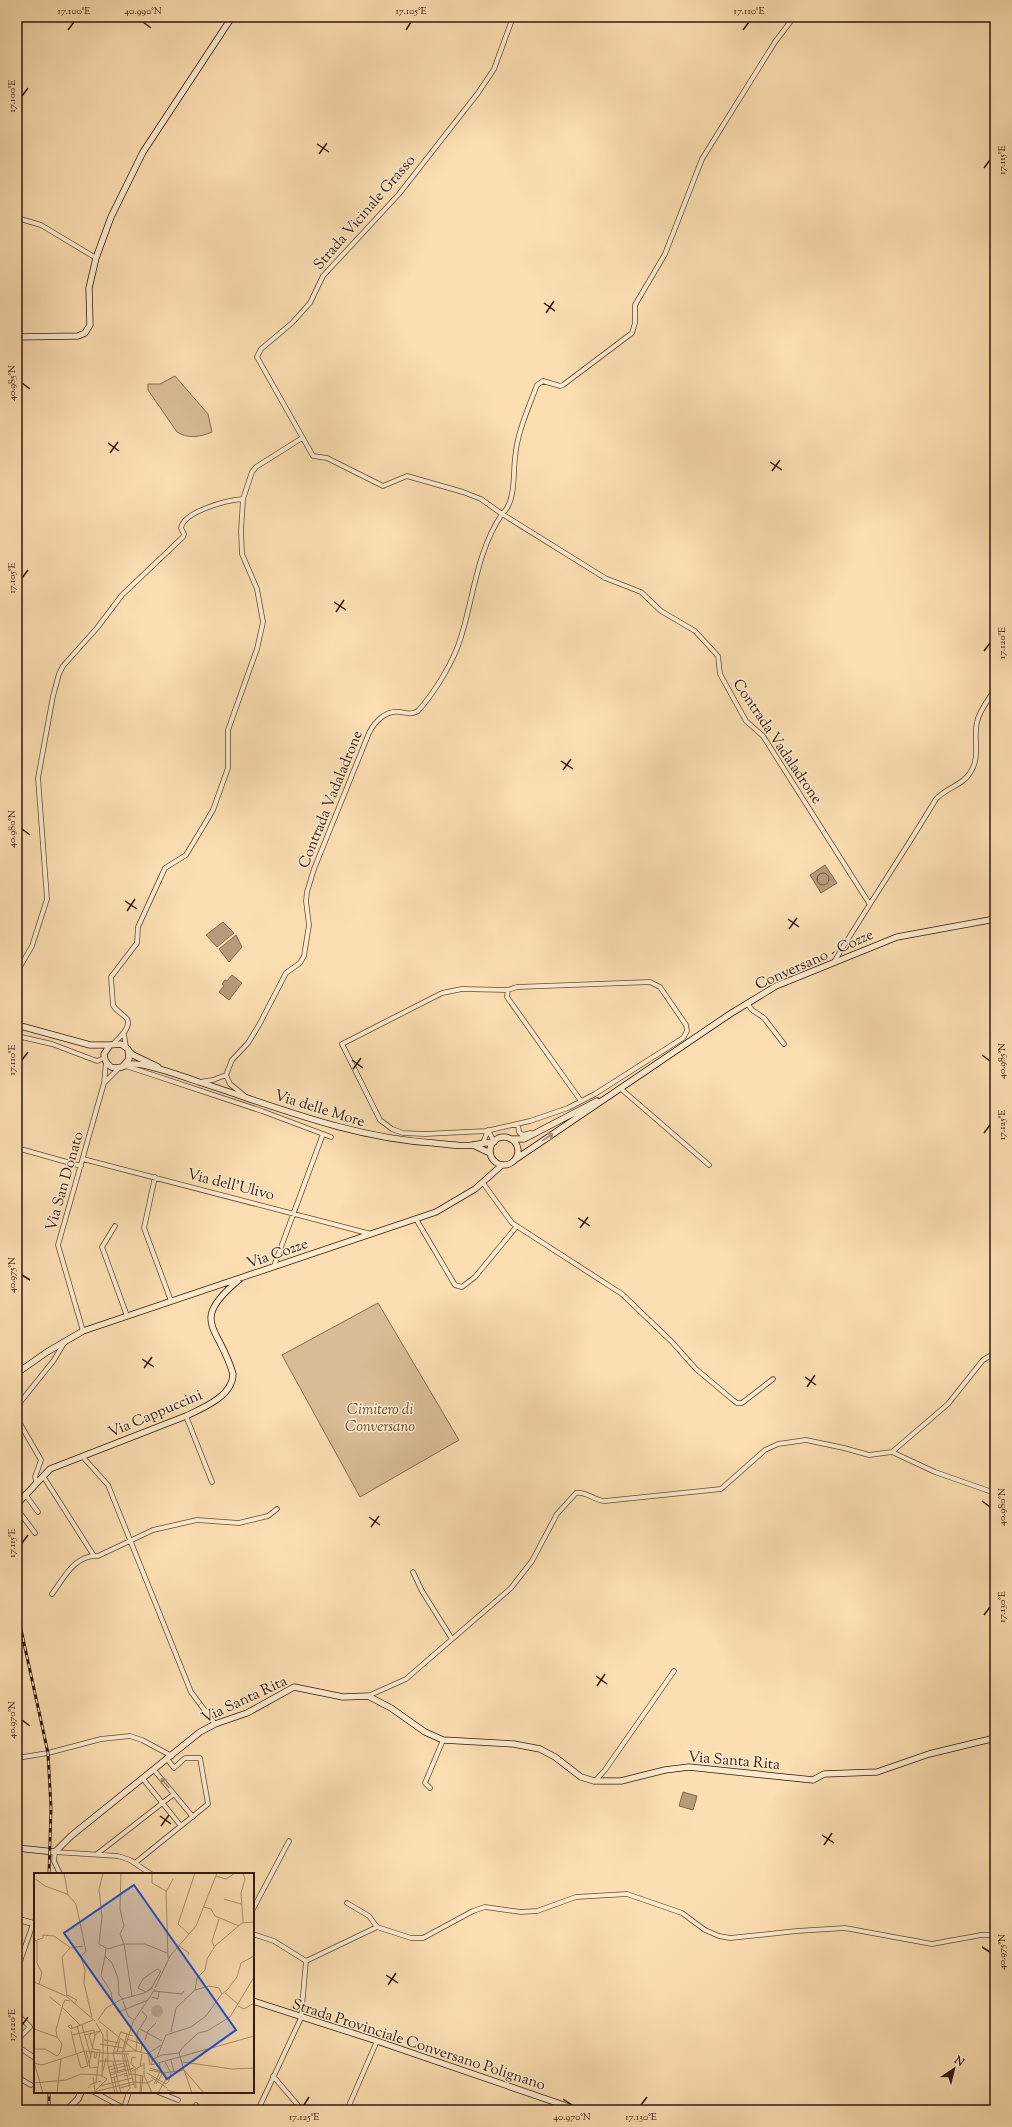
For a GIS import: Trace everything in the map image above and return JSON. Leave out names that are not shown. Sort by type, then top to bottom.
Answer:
[{"type":"street","points":[[17,337],[66,337],[85,333],[90,325],[89,288],[96,258],[112,216],[144,152],[232,17]]},
{"type":"street","name":"Strada Vicinale Grasso","points":[[302,438],[257,358],[261,349],[292,323],[310,303],[323,276],[399,194],[478,93],[494,69],[513,17]]},
{"type":"street","points":[[17,1036],[52,1044],[97,1061],[105,1058],[112,1044],[124,1034],[128,1023],[127,1019],[113,1006],[111,977],[137,943],[138,927],[165,868],[186,855],[213,810],[228,768],[228,730],[257,649],[263,622],[257,589],[242,554],[240,531],[243,499],[252,472],[256,467],[302,438],[313,456],[327,458],[383,486],[407,476],[463,492],[481,499],[502,514],[507,507],[513,489],[515,458],[520,432],[537,385],[543,381],[560,386],[563,385],[632,333],[635,323],[635,305],[665,254],[702,159],[776,42],[794,17]]},
{"type":"street","points":[[17,218],[41,226],[96,258]]},
{"type":"street","points":[[17,972],[32,946],[47,899],[38,778],[53,696],[60,670],[122,595],[179,541],[184,534],[181,528],[185,521],[218,503],[243,499]]},
{"type":"street","name":"Contrada Vadaladrone","points":[[226,1075],[232,1060],[248,1043],[260,1025],[286,973],[300,963],[304,956],[309,925],[306,901],[307,892],[314,869],[369,733],[378,719],[389,712],[414,714],[418,711],[449,664],[461,638],[483,550],[502,514],[604,578],[641,592],[661,611],[695,632],[718,656],[720,674],[746,721],[763,736],[868,903]]},
{"type":"street","points":[[834,962],[868,903],[908,846],[936,799],[949,788],[966,779],[972,770],[976,759],[977,720],[995,689]]},
{"type":"street","name":"Conversano - Cozze","points":[[620,1088],[747,1003],[776,986],[897,937],[995,918]]},
{"type":"street","points":[[650,982],[660,987],[686,1025],[687,1030],[683,1038],[595,1094],[568,1108],[518,1124],[488,1130],[425,1134],[403,1133],[392,1129],[380,1120],[342,1044],[442,993],[462,990],[508,990],[517,986],[650,982]]},
{"type":"street","points":[[508,990],[507,997],[581,1101]]},
{"type":"street","points":[[747,1003],[752,1010],[764,1018],[784,1044]]},
{"type":"street","points":[[17,1024],[90,1045],[121,1044],[133,1055],[165,1071]]},
{"type":"street","points":[[104,1084],[129,1060],[124,1034]]},
{"type":"street","points":[[90,1045],[105,1058],[110,1066],[123,1067],[262,1111],[331,1137]]},
{"type":"street","name":"Via San Donato","points":[[83,1331],[58,1245],[104,1084],[105,1058]]},
{"type":"street","points":[[123,1067],[132,1064],[165,1071]]},
{"type":"street","name":"Via delle More","points":[[165,1071],[332,1126],[365,1135],[414,1142],[472,1145]]},
{"type":"street","points":[[199,1082],[213,1080],[226,1075],[230,1084],[248,1098]]},
{"type":"street","points":[[472,1145],[494,1142],[502,1138],[524,1139],[570,1116],[620,1088]]},
{"type":"street","points":[[472,1145],[490,1153],[494,1161],[502,1165],[510,1164],[620,1088]]},
{"type":"street","points":[[620,1088],[709,1166]]},
{"type":"street","points":[[518,1124],[519,1132],[526,1135],[570,1116]]},
{"type":"street","points":[[488,1130],[494,1142],[490,1153]]},
{"type":"street","points":[[483,1143],[488,1130]]},
{"type":"street","points":[[274,1266],[324,1134]]},
{"type":"street","points":[[511,1139],[518,1150],[516,1159]]},
{"type":"street","points":[[17,1148],[81,1166]]},
{"type":"street","name":"Via dell'Ulivo","points":[[83,1159],[372,1234]]},
{"type":"street","points":[[490,1177],[494,1161]]},
{"type":"street","name":"Via Cozze","points":[[17,1373],[66,1340],[83,1331],[274,1266],[416,1220],[461,1199],[483,1183],[502,1165]]},
{"type":"street","points":[[156,1177],[144,1228],[171,1301]]},
{"type":"street","points":[[483,1183],[517,1226],[622,1294],[672,1342],[696,1369],[737,1403],[742,1402],[773,1379]]},
{"type":"street","points":[[416,1220],[457,1287],[462,1287],[475,1277],[517,1226]]},
{"type":"street","points":[[115,1226],[102,1247],[127,1316]]},
{"type":"street","name":"Via Cappuccini","points":[[17,1504],[50,1469],[186,1416],[213,1402],[229,1388],[233,1380],[231,1367],[211,1327],[210,1318],[215,1303],[244,1277]]},
{"type":"street","points":[[37,1482],[35,1477],[41,1460],[19,1422],[18,1405],[54,1360],[66,1340]]},
{"type":"street","points":[[892,1452],[948,1404],[983,1360],[995,1353]]},
{"type":"street","points":[[186,1416],[212,1482]]},
{"type":"street","points":[[368,1696],[406,1679],[514,1585],[532,1561],[557,1514],[576,1493],[580,1492],[594,1499],[605,1501],[721,1489],[772,1446],[791,1442],[816,1442],[869,1455],[892,1452],[935,1472],[995,1492]]},
{"type":"street","points":[[82,1456],[108,1485],[129,1541],[191,1692],[215,1724]]},
{"type":"street","points":[[43,1476],[94,1556]]},
{"type":"street","points":[[25,1494],[38,1512]]},
{"type":"street","points":[[17,1509],[35,1533]]},
{"type":"street","points":[[52,1594],[76,1563],[94,1556],[98,1556],[153,1530],[197,1520],[239,1523],[268,1516],[277,1509]]},
{"type":"street","points":[[413,1572],[422,1591],[452,1639]]},
{"type":"street","points":[[594,1782],[605,1770],[674,1671]]},
{"type":"street","name":"Via Santa Rita","points":[[55,1852],[71,1836],[173,1756],[200,1732],[215,1724],[247,1714],[294,1687],[343,1697],[368,1696],[425,1732],[443,1740],[514,1744],[534,1748],[549,1753],[581,1777],[594,1782],[621,1781],[665,1770],[689,1766],[813,1780],[824,1774],[876,1772],[929,1754],[995,1738]]},
{"type":"street","points":[[17,1758],[48,1753],[101,1739],[130,1736],[138,1738],[173,1756]]},
{"type":"street","points":[[430,1788],[426,1783],[443,1740]]},
{"type":"street","points":[[17,1752],[22,1757]]},
{"type":"street","points":[[135,1863],[208,1804],[202,1761],[200,1758],[185,1758],[174,1768],[168,1760]]},
{"type":"street","points":[[154,1770],[193,1817]]},
{"type":"street","points":[[143,1779],[182,1826]]},
{"type":"street","points":[[96,1854],[174,1794]]},
{"type":"street","points":[[254,1907],[289,1841]]},
{"type":"street","points":[[17,1848],[118,1856],[135,1863],[150,1873]]},
{"type":"street","points":[[55,1852],[54,1861],[60,1873]]},
{"type":"street","points":[[347,1903],[369,1916],[377,1927],[411,1938],[423,1938],[473,1911],[485,1907],[521,1912],[537,1911],[576,1897],[627,1894],[682,1913],[705,1930],[730,1938],[797,1930],[845,1928],[932,1944],[981,1935],[995,1935]]},
{"type":"street","points":[[17,1918],[34,1924],[17,1970]]},
{"type":"street","points":[[306,1960],[377,1927]]},
{"type":"street","points":[[254,1934],[274,1941],[306,1960]]},
{"type":"street","points":[[258,2110],[301,2018],[306,1960]]},
{"type":"street","name":"Strada Provinciale Conversano Polignano","points":[[254,2001],[301,2018],[377,2041],[578,2110]]},
{"type":"street","points":[[17,2014],[30,2027],[17,2040]]},
{"type":"street","points":[[347,2110],[377,2041]]},
{"type":"street","points":[[17,2046],[34,2057]]},
{"type":"street","points":[[17,2057],[21,2050]]},
{"type":"street","points":[[273,2076],[302,2110]]},
{"type":"street","points":[[17,2077],[31,2086]]},
{"type":"street","points":[[67,2110],[78,2099],[81,2093]]},
{"type":"street","points":[[96,2093],[126,2109],[129,2093]]},
{"type":"street","points":[[160,2093],[178,2100]]},
{"type":"green space","points":[[175,376],[208,414],[212,432],[203,435],[185,436],[177,432],[148,390],[148,384],[160,384]]},
{"type":"green space","name":"Cimitero di Conversano","points":[[378,1303],[459,1440],[360,1497],[282,1355]]},
{"type":"water","points":[[825,865],[837,883],[821,893],[810,875]]},
{"type":"water","points":[[223,922],[234,933],[217,947],[206,935]]},
{"type":"water","points":[[236,935],[242,947],[229,962],[219,949]]},
{"type":"water","points":[[232,975],[242,983],[229,1000],[219,992],[224,986],[222,984],[225,980],[227,981]]},
{"type":"water","points":[[683,1792],[697,1796],[693,1810],[679,1806]]},
{"type":"railway","points":[[17,1611],[48,1753],[51,1808],[49,1873]]},
{"type":"railway","points":[[49,2093],[49,2110]]}]
